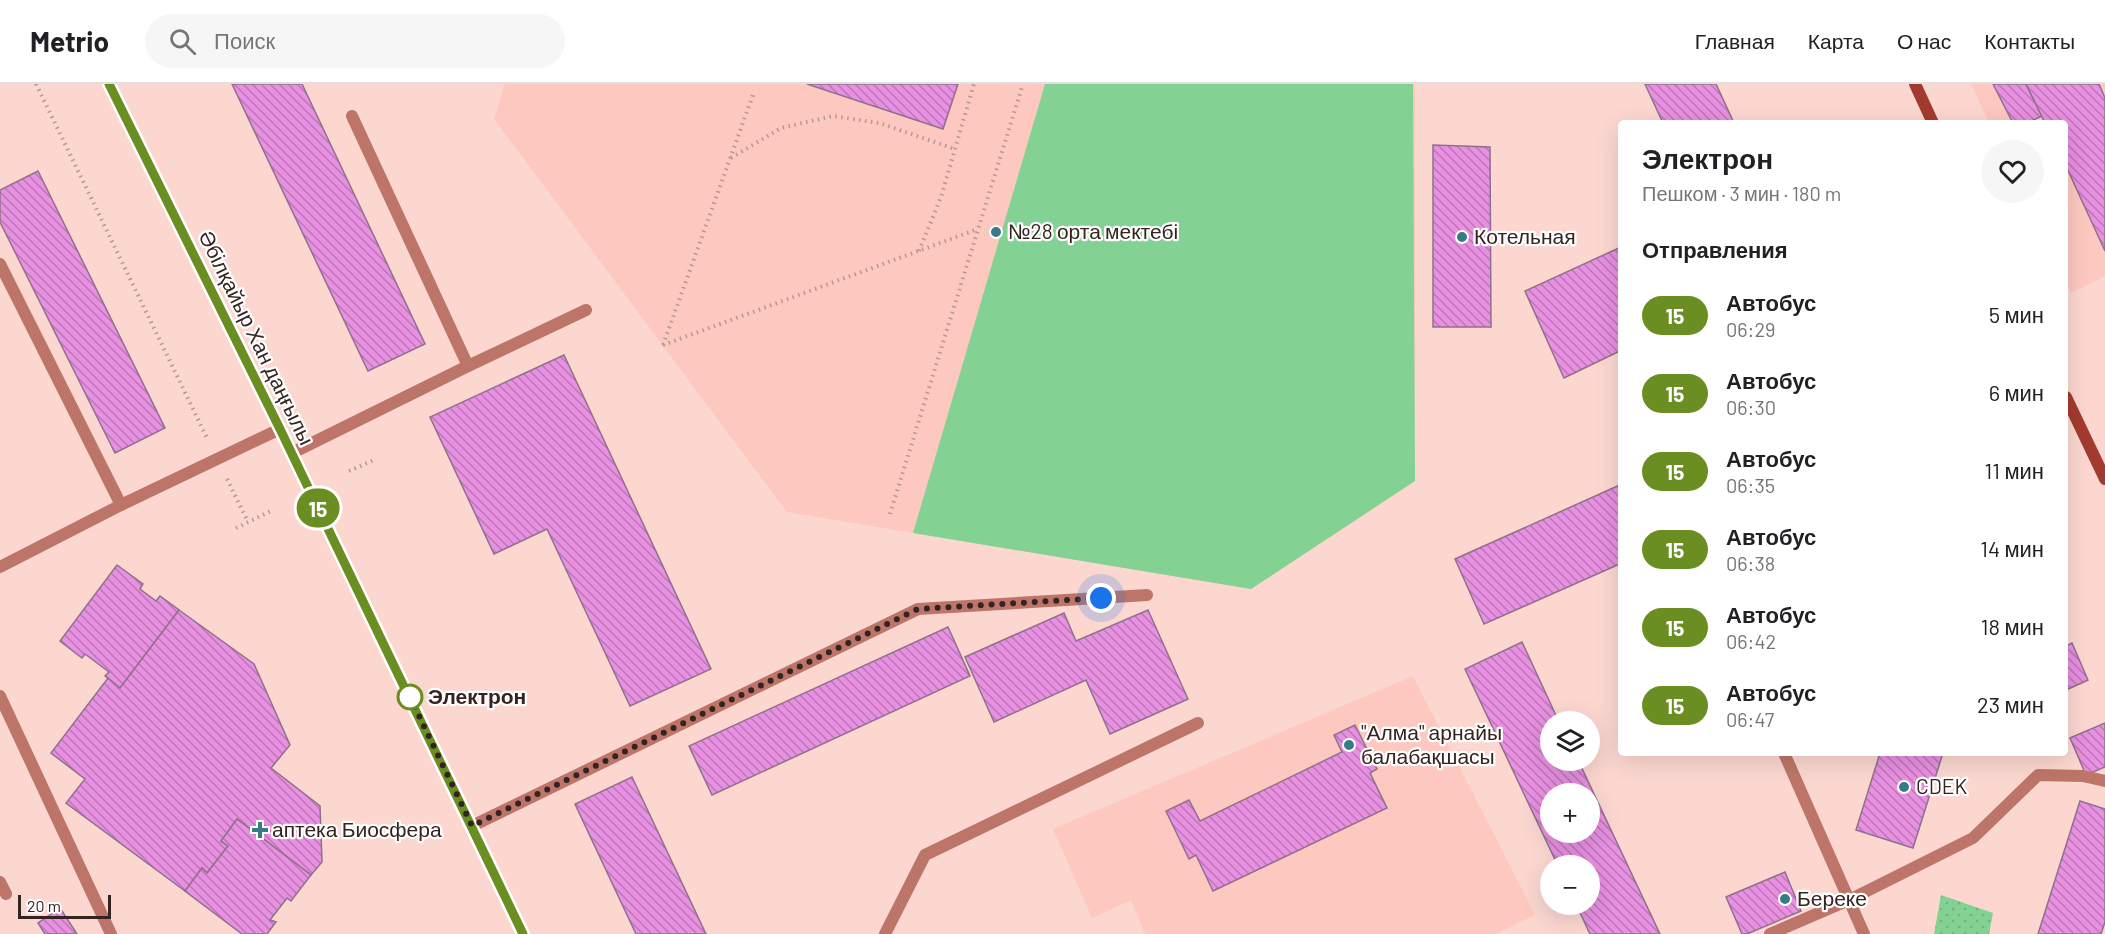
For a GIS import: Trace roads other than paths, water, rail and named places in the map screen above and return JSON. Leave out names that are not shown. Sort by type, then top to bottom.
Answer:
[{"type":"street","name":"Әбілқайыр Хан даңғылы","points":[[109,84],[292,453],[523,934]]},
{"type":"street","points":[[1915,84],[1933,120]]},
{"type":"street","points":[[2068,401],[2105,480]]},
{"type":"lane","points":[[352,116],[468,366]]},
{"type":"lane","points":[[0,264],[122,505]]},
{"type":"lane","points":[[292,453],[586,310]]},
{"type":"lane","points":[[0,567],[280,429]]},
{"type":"lane","points":[[472,826],[918,609],[1147,596]]},
{"type":"lane","points":[[0,696],[111,934]]},
{"type":"lane","points":[[885,934],[925,855],[1198,723]]},
{"type":"lane","points":[[1785,756],[1864,934]]},
{"type":"lane","points":[[1770,934],[1849,900],[1973,838],[2038,775],[2083,776],[2105,781]]},
{"type":"lane","points":[[0,882],[6,894]]},
{"type":"place","name":"№28 орта мектебі","points":[[996,232]]},
{"type":"place","name":"Котельная","points":[[1462,237]]},
{"type":"place","name":"Электрон","points":[[410,697]]},
{"type":"place","name":"\"Алма\" арнайы балабақшасы","points":[[1349,745]]},
{"type":"place","name":"CDEK","points":[[1904,787]]},
{"type":"place","name":"аптека Биосфера","points":[[260,830]]},
{"type":"place","name":"Береке","points":[[1785,899]]}]
